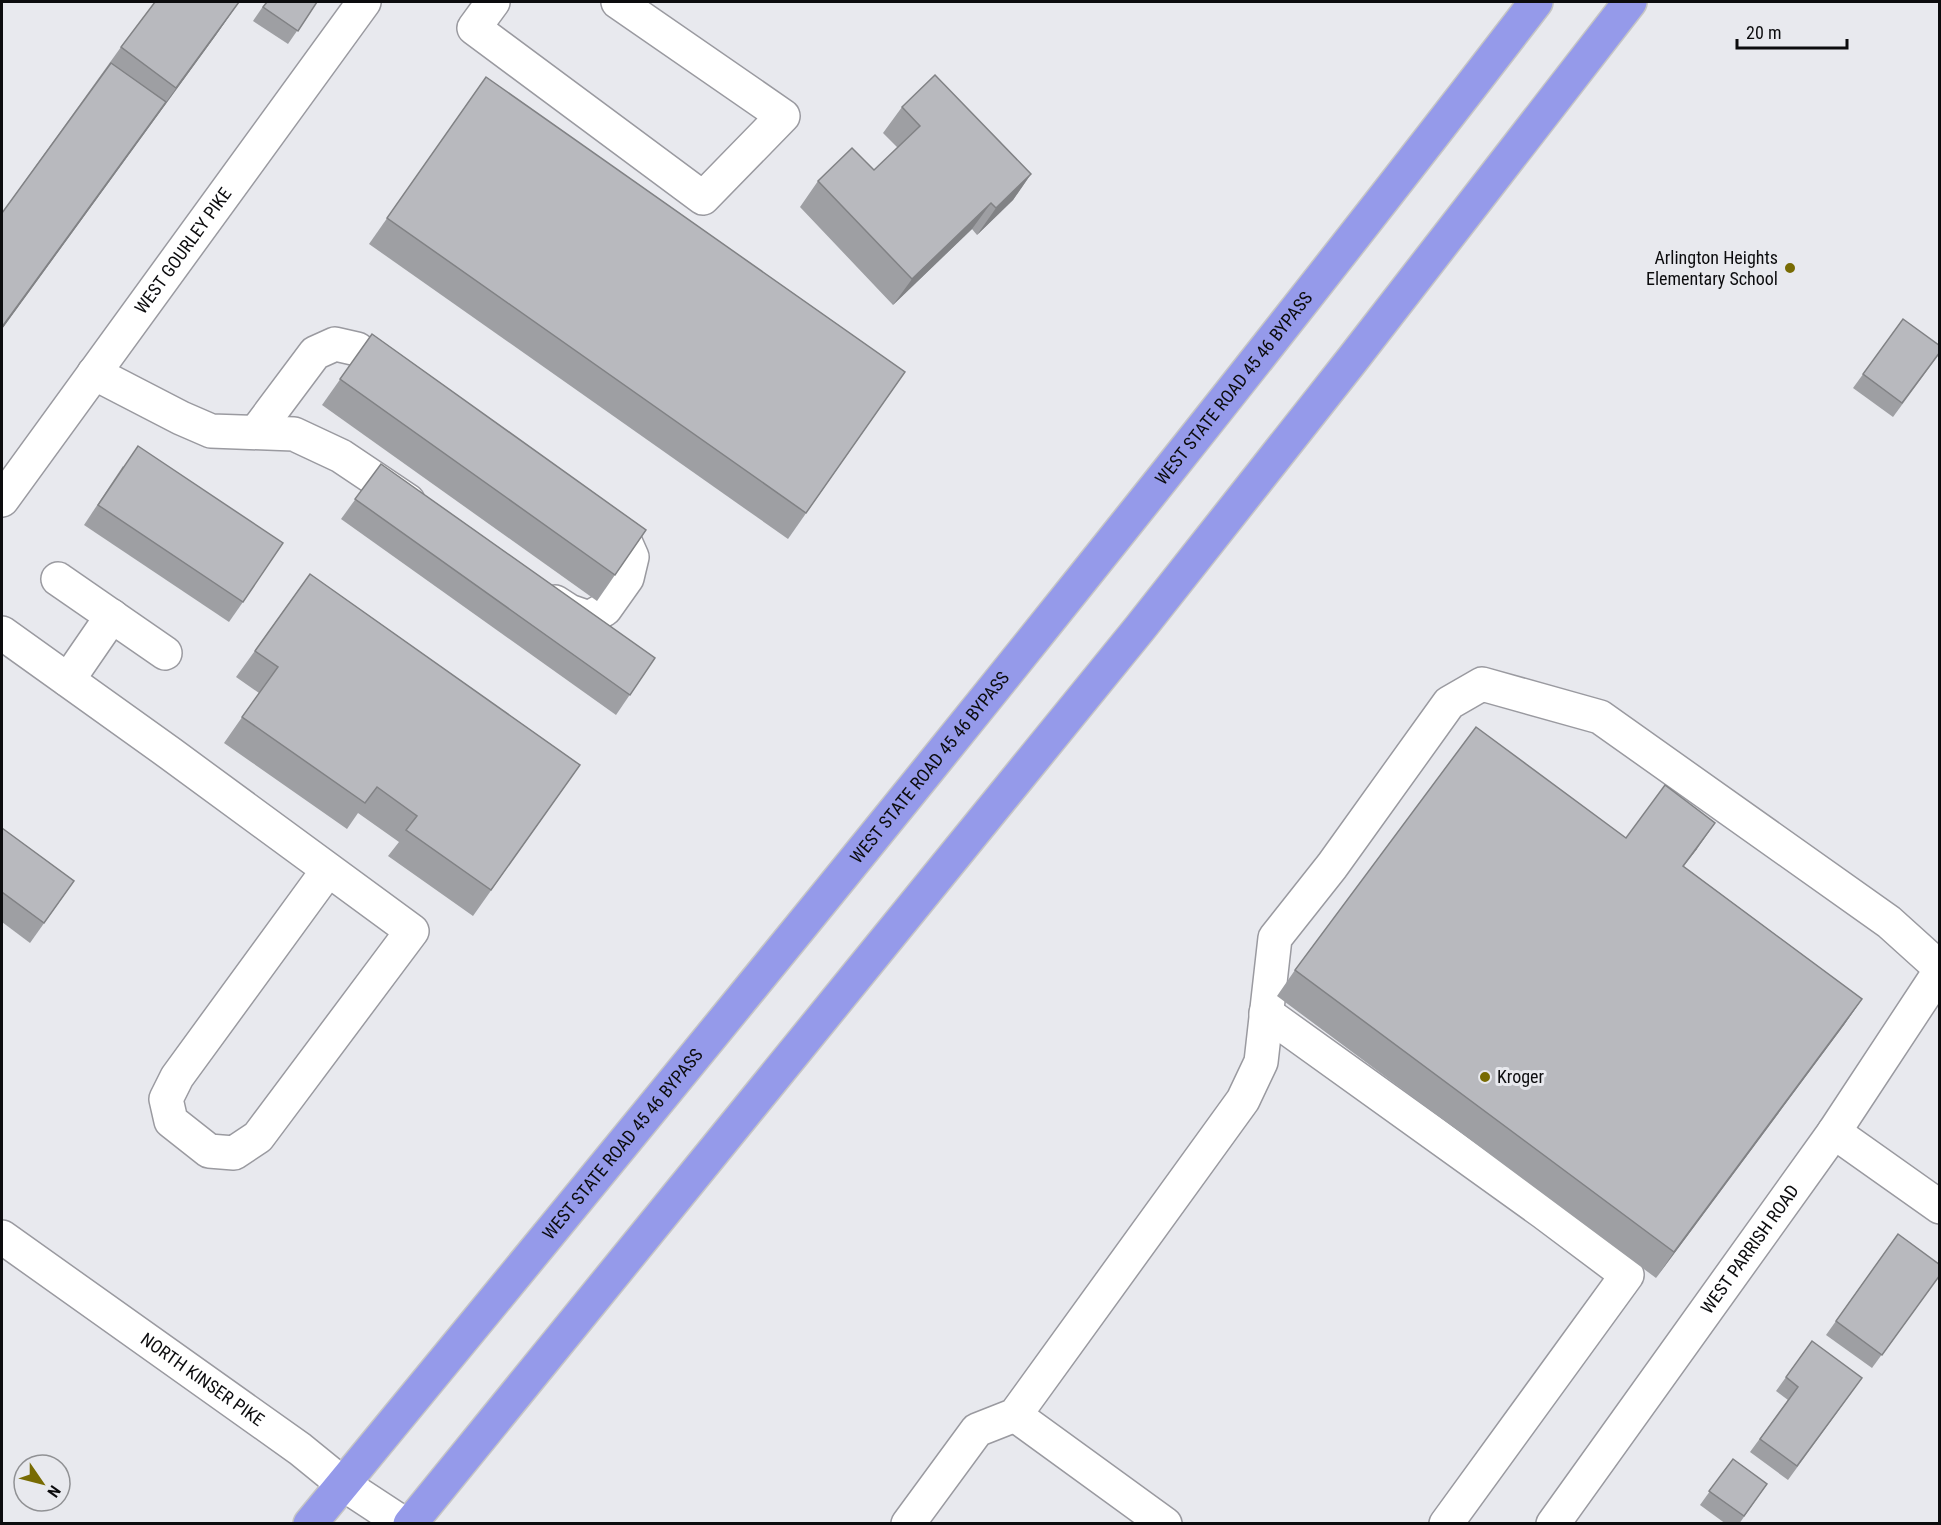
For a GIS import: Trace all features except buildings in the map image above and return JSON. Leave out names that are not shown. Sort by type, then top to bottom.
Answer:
[{"type":"highway","name":"WEST STATE ROAD 45 46 BYPASS","points":[[310,1524],[1028,648],[1360,230],[1536,2]]},
{"type":"highway","points":[[410,1524],[1119,654],[1630,2]]},
{"type":"street","name":"WEST GOURLEY PIKE","points":[[2,500],[364,2]]},
{"type":"street","points":[[493,2],[474,28],[704,198],[783,116],[618,2]]},
{"type":"street","points":[[256,432],[315,353],[335,344],[357,349],[414,390]]},
{"type":"street","points":[[94,373],[212,431],[294,434],[341,456],[430,516]]},
{"type":"street","points":[[529,584],[569,611],[589,618],[605,609],[627,578],[632,557],[624,539],[576,505]]},
{"type":"street","points":[[58,579],[165,653]]},
{"type":"street","points":[[68,680],[112,616]]},
{"type":"street","points":[[2,633],[412,931],[258,1137],[234,1154],[209,1151],[171,1122],[166,1099],[177,1077],[328,870]]},
{"type":"street","points":[[908,1524],[977,1430],[1015,1415],[1243,1100],[1261,1062],[1275,938],[1332,866],[1449,703],[1482,684],[1600,717],[1889,922],[1940,970]]},
{"type":"street","name":"WEST PARRISH ROAD","points":[[1553,1524],[1834,1132],[1940,970]]},
{"type":"street","points":[[1266,1013],[1627,1275],[1446,1524]]},
{"type":"street","points":[[1834,1132],[1940,1207]]},
{"type":"street","name":"NORTH KINSER PIKE","points":[[2,1236],[300,1449],[343,1484],[404,1524]]},
{"type":"street","points":[[1015,1415],[1165,1524]]},
{"type":"place","name":"Arlington Heights Elementary School","points":[[1790,268]]},
{"type":"place","name":"Kroger","points":[[1485,1077]]}]
